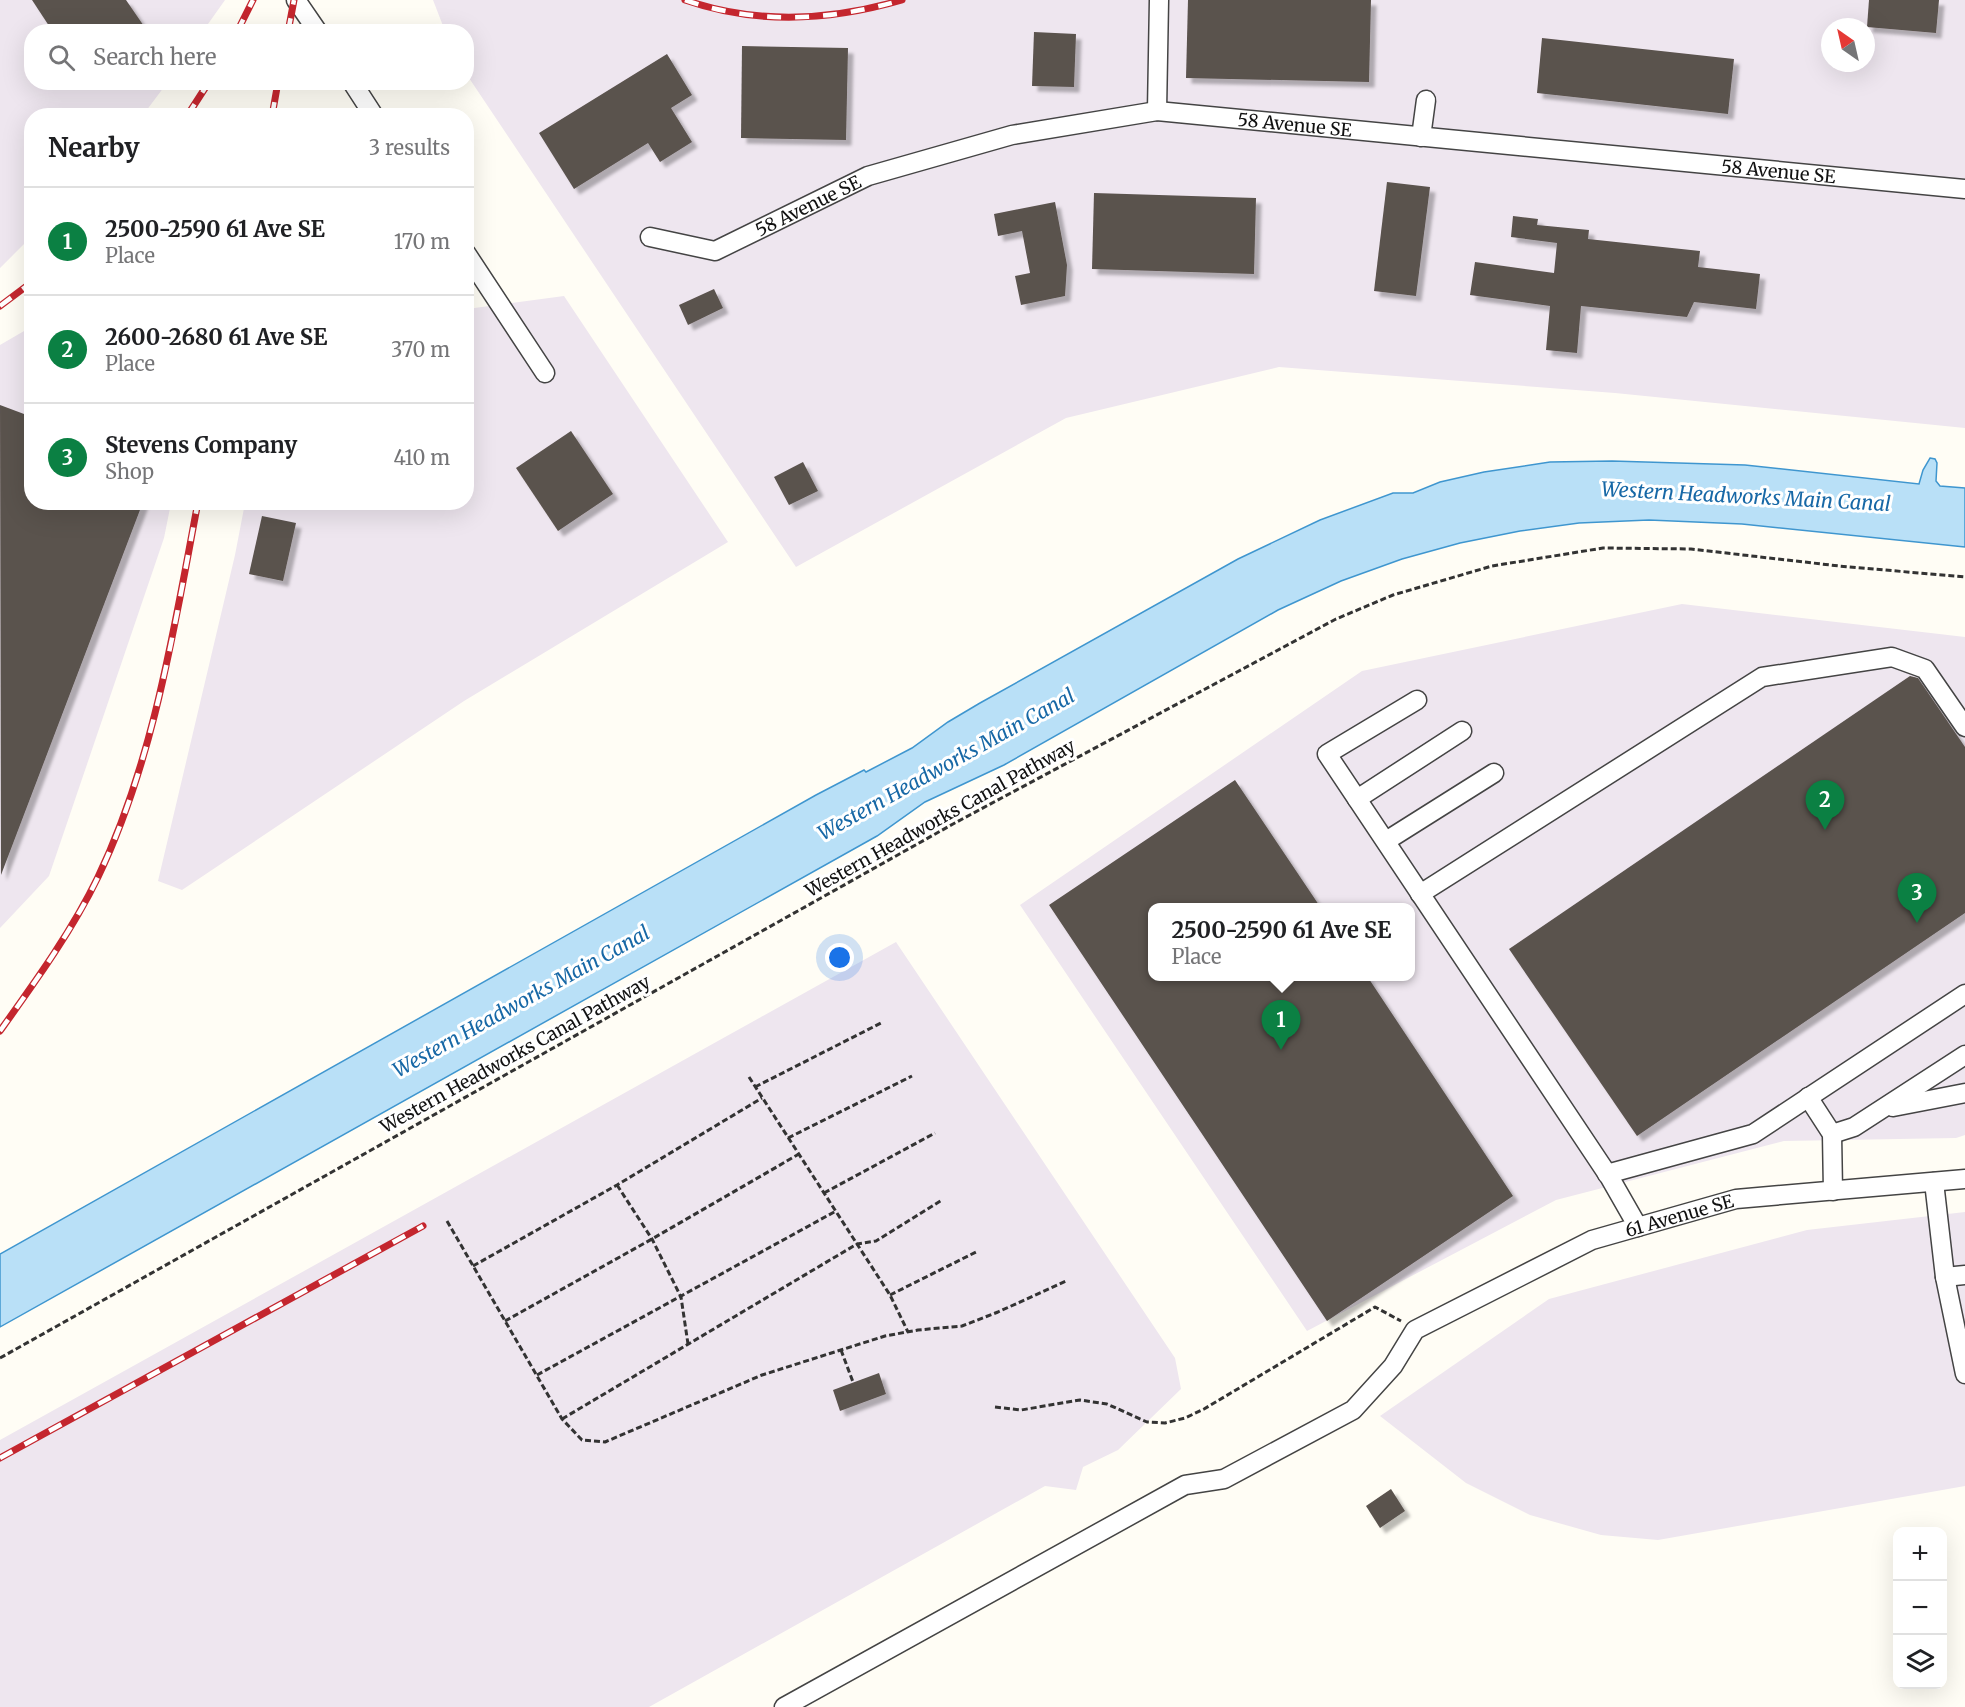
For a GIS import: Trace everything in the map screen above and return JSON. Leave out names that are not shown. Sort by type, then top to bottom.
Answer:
[{"type":"street","points":[[296,0],[312,24]]},
{"type":"street","points":[[1157,111],[1159,0]]},
{"type":"street","points":[[357,90],[369,108]]},
{"type":"street","points":[[1421,136],[1426,100]]},
{"type":"street","name":"58 Avenue SE","points":[[650,237],[715,251],[868,176],[1012,135],[1157,111],[1965,189]]},
{"type":"street","points":[[474,265],[545,373]]},
{"type":"street","points":[[1420,894],[1762,677],[1892,657],[1925,669],[1965,727]]},
{"type":"street","points":[[1417,699],[1327,754],[1607,1174],[1638,1227]]},
{"type":"street","points":[[1357,799],[1462,731]]},
{"type":"street","points":[[1386,841],[1494,773]]},
{"type":"street","points":[[1607,1174],[1753,1134],[1965,994]]},
{"type":"street","points":[[1832,1134],[1854,1127],[1965,1055]]},
{"type":"street","points":[[1882,1109],[1965,1093]]},
{"type":"street","points":[[1808,1097],[1832,1134],[1833,1191]]},
{"type":"street","name":"61 Avenue SE","points":[[1416,1329],[1592,1240],[1736,1199],[1965,1179]]},
{"type":"street","points":[[1934,1182],[1945,1277],[1965,1374]]},
{"type":"street","points":[[1945,1277],[1965,1275]]},
{"type":"street","points":[[784,1707],[1185,1485],[1224,1479],[1353,1410],[1393,1366],[1416,1329]]},
{"type":"path","name":"Western Headworks Canal Pathway","points":[[0,1358],[953,824],[1336,619],[1393,595],[1492,566],[1603,548],[1691,549],[1839,566],[1965,577]]},
{"type":"path","points":[[755,1087],[881,1023]]},
{"type":"path","points":[[788,1138],[912,1076]]},
{"type":"path","points":[[748,1077],[890,1295],[908,1332]]},
{"type":"path","points":[[473,1266],[617,1185],[762,1098]]},
{"type":"path","points":[[824,1193],[935,1133]]},
{"type":"path","points":[[505,1321],[799,1154]]},
{"type":"path","points":[[617,1185],[652,1239],[681,1297],[688,1344]]},
{"type":"path","points":[[562,1419],[857,1244],[876,1240],[942,1200]]},
{"type":"path","points":[[537,1376],[836,1211]]},
{"type":"path","points":[[447,1221],[562,1419],[582,1440],[605,1442],[762,1375],[885,1336],[963,1326],[1066,1281]]},
{"type":"path","points":[[890,1295],[978,1251]]},
{"type":"path","points":[[995,1407],[1021,1410],[1080,1400],[1107,1404],[1148,1422],[1165,1423],[1185,1418],[1204,1409],[1375,1307],[1416,1329]]},
{"type":"path","points":[[840,1350],[853,1382]]},
{"type":"shaded area","points":[[0,0],[225,0],[208,24],[24,24],[24,90],[162,90],[148,108],[24,108],[24,244],[0,268]]},
{"type":"shaded area","points":[[433,0],[1965,0],[1965,428],[1615,393],[1279,367],[1066,418],[796,567],[474,85],[474,24],[442,24]]},
{"type":"shaded area","points":[[564,296],[728,542],[464,701],[182,890],[158,881],[244,510],[474,510],[474,308]]},
{"type":"shaded area","points":[[24,331],[24,510],[170,510],[164,538],[49,876],[0,928],[0,345]]},
{"type":"shaded area","points":[[1682,604],[1965,637],[1965,1135],[1956,1138],[1784,1141],[1556,1200],[1307,1331],[1020,905],[1362,671]]},
{"type":"shaded area","points":[[896,942],[1175,1358],[1181,1389],[1118,1450],[1083,1467],[1076,1490],[1045,1486],[649,1707],[0,1707],[0,1440]]},
{"type":"shaded area","points":[[1965,1212],[1965,1486],[1658,1540],[1601,1535],[1530,1515],[1466,1483],[1380,1416],[1549,1299],[1807,1230]]},
{"type":"water","name":"Western Headworks Main Canal","points":[[1930,458],[1935,459],[1937,463],[1936,481],[1940,486],[1965,488],[1965,547],[1742,524],[1649,520],[1579,523],[1520,531],[1460,543],[1402,559],[1341,581],[1278,610],[1004,765],[925,802],[877,836],[0,1327],[0,1254],[816,795],[912,748],[948,722],[980,703],[1238,559],[1320,520],[1393,493],[1413,493],[1440,482],[1484,472],[1550,462],[1612,461],[1745,465],[1919,484]]},
{"type":"building","points":[[32,0],[126,0],[142,24],[48,24]]},
{"type":"building","points":[[1188,0],[1371,0],[1369,82],[1186,78]]},
{"type":"building","points":[[1869,0],[1939,0],[1936,33],[1875,28],[1875,18],[1868,18]]},
{"type":"building","points":[[1034,32],[1076,34],[1074,87],[1032,86]]},
{"type":"building","points":[[1542,38],[1734,59],[1728,114],[1537,93]]},
{"type":"building","points":[[742,46],[848,48],[846,140],[741,138]]},
{"type":"building","points":[[667,54],[692,95],[671,108],[692,142],[660,162],[648,143],[574,189],[539,133]]},
{"type":"building","points":[[1387,182],[1430,187],[1416,296],[1374,291]]},
{"type":"building","points":[[1094,193],[1256,198],[1254,274],[1092,269]]},
{"type":"building","points":[[1055,202],[1067,265],[1065,296],[1021,305],[1015,276],[1030,273],[1022,231],[998,236],[994,214]]},
{"type":"building","points":[[1513,216],[1538,219],[1537,225],[1589,230],[1588,239],[1700,251],[1698,267],[1760,274],[1756,309],[1694,302],[1687,317],[1581,306],[1577,353],[1546,350],[1550,306],[1470,295],[1475,262],[1554,273],[1557,243],[1511,237]]},
{"type":"building","points":[[714,289],[723,308],[688,325],[679,305]]},
{"type":"building","points":[[0,405],[24,414],[24,510],[140,510],[1,875]]},
{"type":"building","points":[[571,431],[613,494],[558,531],[516,468]]},
{"type":"building","points":[[803,462],[818,491],[789,505],[774,477]]},
{"type":"building","points":[[262,516],[296,523],[283,581],[249,574]]},
{"type":"building","points":[[1910,676],[1918,678],[1965,747],[1965,913],[1637,1136],[1509,949]]},
{"type":"building","points":[[1235,780],[1318,903],[1148,903],[1148,981],[1370,981],[1513,1196],[1327,1321],[1049,905]]},
{"type":"building","points":[[879,1373],[886,1394],[840,1411],[833,1390]]},
{"type":"building","points":[[1391,1489],[1405,1511],[1380,1528],[1366,1506]]},
{"type":"railway","points":[[241,24],[253,0]]},
{"type":"railway","points":[[290,24],[294,0]]},
{"type":"railway","points":[[685,0],[739,14],[766,17],[821,16],[902,0]]},
{"type":"railway","points":[[192,108],[204,90]]},
{"type":"railway","points":[[273,108],[277,90]]},
{"type":"railway","points":[[0,306],[24,288]]},
{"type":"railway","points":[[0,1031],[52,956],[88,897],[134,787],[171,645],[196,510]]},
{"type":"railway","points":[[0,1458],[423,1226]]},
{"type":"place","name":"2600-2680 61 Ave SE","points":[[1825,830]]},
{"type":"place","name":"Stevens Company","points":[[1917,923]]},
{"type":"place","name":"2500-2590 61 Ave SE","points":[[1281,1050]]}]
